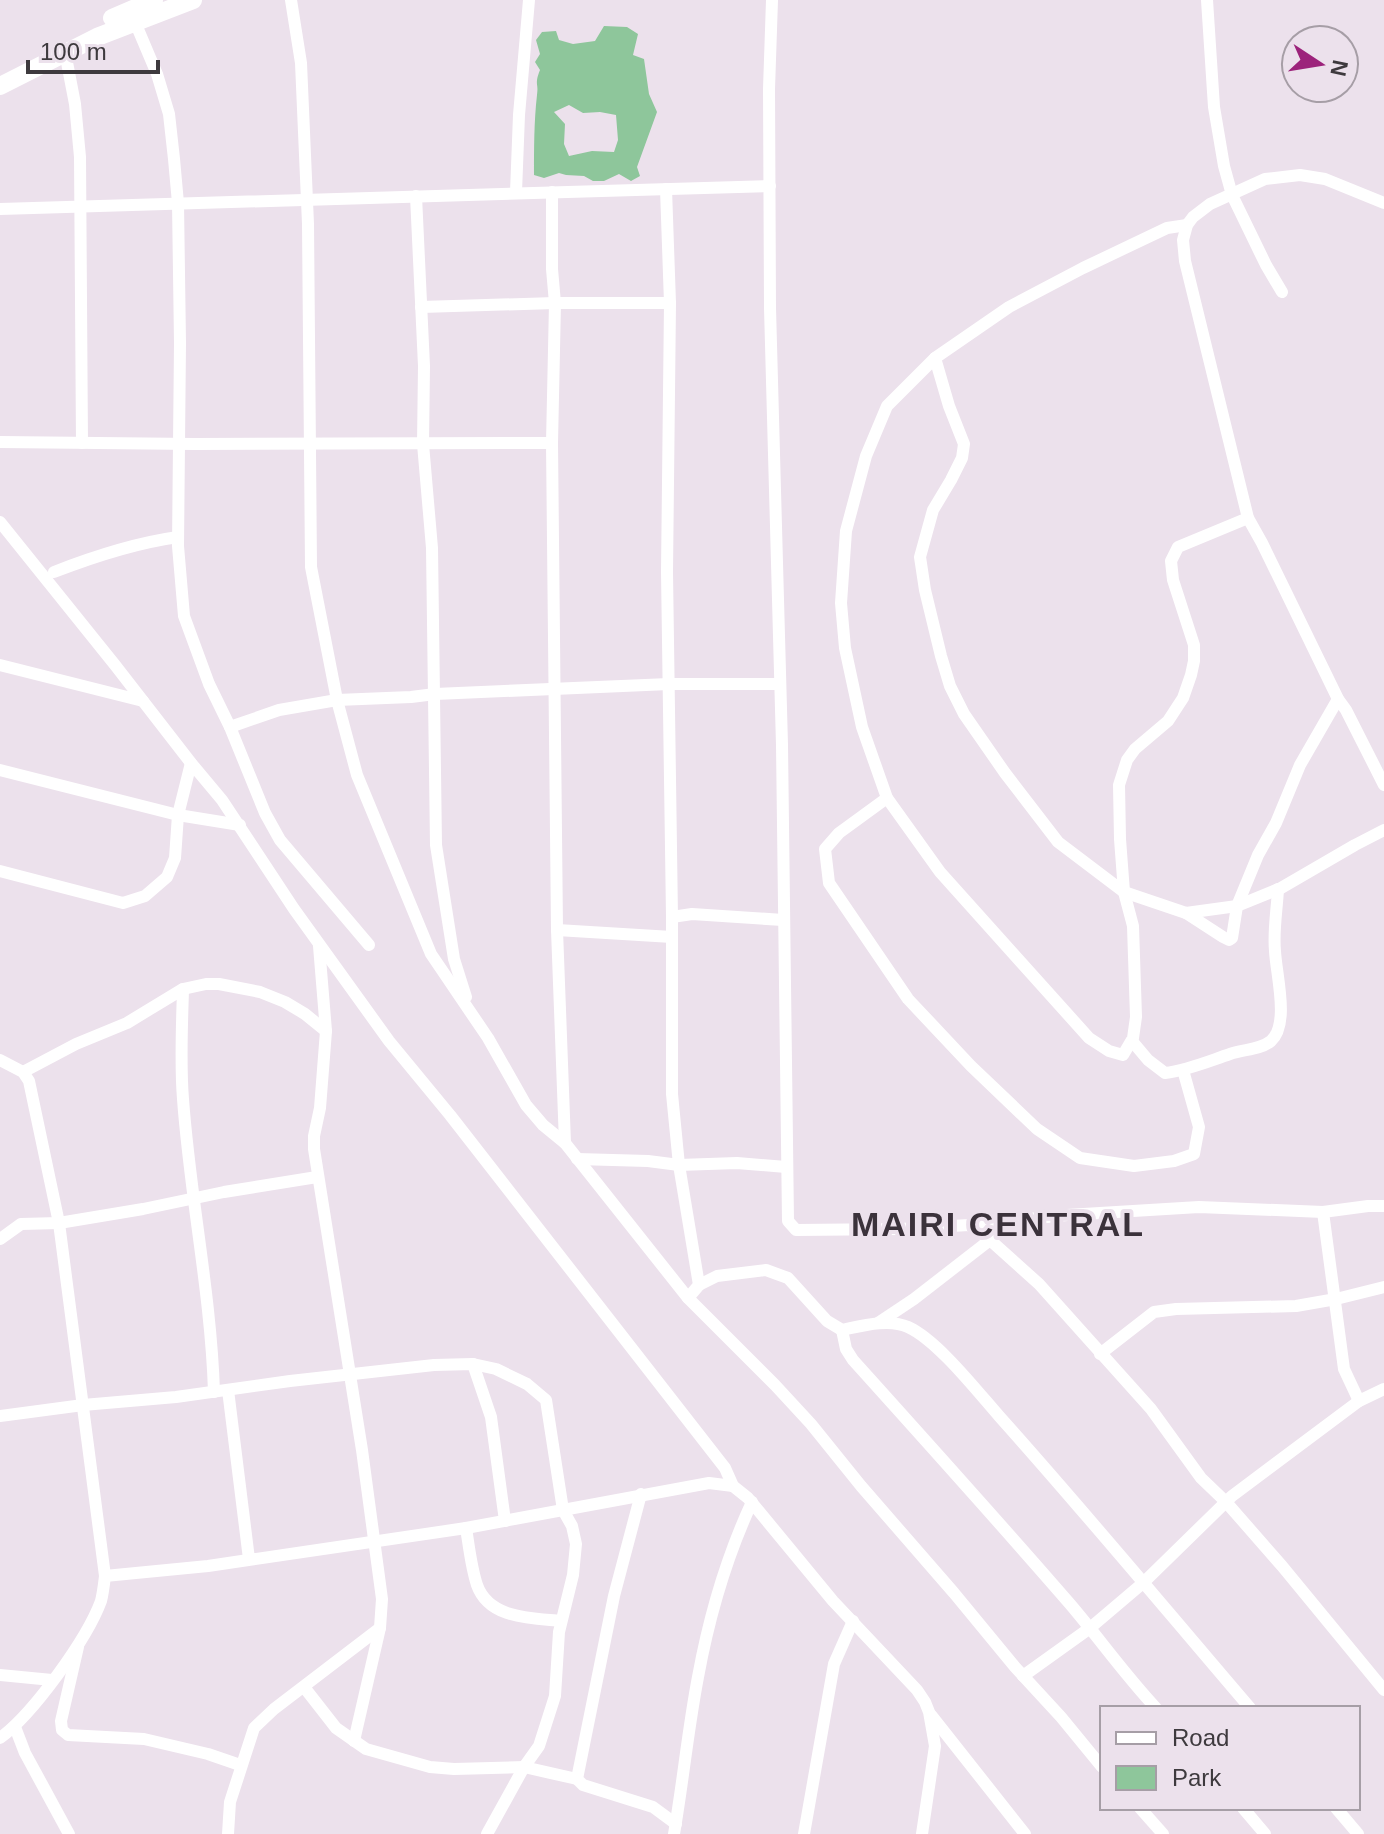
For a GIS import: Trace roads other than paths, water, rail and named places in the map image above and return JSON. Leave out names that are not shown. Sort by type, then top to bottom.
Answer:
[{"type":"highway","points":[[0,86],[58,42],[154,0]]},
{"type":"highway","points":[[0,73],[65,52],[193,0]]},
{"type":"street","points":[[291,0],[301,63],[307,199],[311,567],[337,700],[357,775],[431,954],[488,1038],[526,1105],[543,1125],[565,1143],[688,1298],[811,1424],[1100,1765]]},
{"type":"street","points":[[516,192],[529,0]]},
{"type":"street","points":[[772,0],[769,89],[770,313],[788,1221],[796,1230],[900,1229],[1199,1207],[1323,1212],[1384,1206]]},
{"type":"street","points":[[1207,0],[1214,107],[1224,166],[1232,195],[1282,292]]},
{"type":"street","points":[[135,22],[157,74],[169,114],[178,203],[178,537],[184,616],[209,684],[265,813],[280,840],[369,945]]},
{"type":"street","points":[[65,52],[75,104],[80,157],[82,443]]},
{"type":"street","points":[[1384,203],[1325,179],[1300,175],[1265,179],[1210,204],[1193,217],[1183,240],[1185,261],[1248,518],[1384,785]]},
{"type":"street","points":[[0,209],[770,186]]},
{"type":"street","points":[[666,189],[670,303],[667,556],[672,1094],[679,1165],[699,1285]]},
{"type":"street","points":[[552,192],[557,930],[565,1143]]},
{"type":"street","points":[[416,196],[423,444],[432,548],[436,845],[454,959],[470,1011]]},
{"type":"street","points":[[1187,225],[1167,228],[1009,307],[935,358],[887,406],[866,456],[846,531],[841,603],[845,648],[862,727],[887,798],[940,872],[1089,1038],[1109,1051],[1123,1055],[1132,1041],[1136,1017],[1133,926],[1124,892],[1119,785],[1127,760],[1135,749],[1168,721],[1183,698],[1194,661],[1194,645],[1173,580],[1171,561],[1178,547],[1248,518]]},
{"type":"street","points":[[421,307],[670,303]]},
{"type":"street","points":[[935,358],[964,444],[962,458],[933,510],[920,557],[925,590],[950,686],[972,726],[1058,842],[1124,892],[1186,913],[1229,940],[1232,938],[1237,906],[1258,855],[1276,823],[1300,765],[1338,699]]},
{"type":"street","points":[[0,442],[552,443]]},
{"type":"street","points":[[0,522],[222,800],[294,909],[389,1041],[725,1468],[733,1486]]},
{"type":"street","points":[[54,572],[126,548],[178,537]]},
{"type":"street","points":[[0,665],[143,701]]},
{"type":"street","points":[[230,727],[279,710],[337,700],[669,684],[779,684]]},
{"type":"street","points":[[0,871],[123,903],[145,896],[167,877],[175,858],[178,815],[191,763]]},
{"type":"street","points":[[0,770],[178,815],[240,825]]},
{"type":"street","points":[[887,798],[839,833],[825,849],[829,883],[908,999],[971,1066],[1037,1129],[1080,1158],[1134,1166],[1174,1161],[1194,1154],[1199,1127],[1183,1070]]},
{"type":"street","points":[[1186,913],[1237,906],[1278,889],[1384,830]]},
{"type":"street","points":[[1132,1041],[1148,1060],[1165,1073],[1260,1047],[1274,1039],[1281,1020],[1274,950],[1278,889]]},
{"type":"street","points":[[672,917],[692,914],[783,920]]},
{"type":"street","points":[[557,930],[672,937]]},
{"type":"street","points":[[319,943],[326,1031],[320,1108],[314,1136],[317,1177],[350,1373],[382,1599],[380,1628],[354,1741]]},
{"type":"street","points":[[23,1072],[76,1044],[127,1023],[183,989],[206,984],[260,992],[285,1002],[326,1031]]},
{"type":"street","points":[[183,989],[183,1098],[213,1346],[214,1392]]},
{"type":"street","points":[[0,1060],[23,1072],[29,1081],[59,1223],[105,1576],[99,1604],[79,1643],[15,1727],[0,1738],[25,1753]]},
{"type":"street","points":[[577,1159],[786,1167]]},
{"type":"street","points":[[0,1239],[21,1224],[59,1223],[317,1177]]},
{"type":"street","points":[[1323,1212],[1344,1369],[1359,1401]]},
{"type":"street","points":[[969,1225],[1039,1284],[1151,1409],[1201,1478],[1226,1502],[1381,1681]]},
{"type":"street","points":[[878,1323],[990,1240]]},
{"type":"street","points":[[688,1298],[699,1285],[717,1276],[766,1270],[788,1278],[827,1321],[842,1330],[878,1323],[906,1325],[930,1341],[1029,1449],[1248,1706]]},
{"type":"street","points":[[1100,1354],[1154,1312],[1296,1306],[1384,1287]]},
{"type":"street","points":[[842,1330],[846,1349],[853,1360],[974,1494],[1154,1706]]},
{"type":"street","points":[[473,1364],[491,1417],[505,1521]]},
{"type":"street","points":[[0,1416],[434,1365],[473,1364],[496,1369],[527,1384],[546,1400],[563,1510],[572,1526],[576,1544],[573,1575],[561,1621],[555,1696],[539,1746],[487,1834]]},
{"type":"street","points":[[1023,1676],[1090,1628],[1143,1583],[1226,1502],[1359,1401],[1384,1389]]},
{"type":"street","points":[[228,1390],[249,1559]]},
{"type":"street","points":[[105,1576],[208,1566],[466,1528],[709,1483],[733,1486],[752,1502],[833,1601],[925,1702],[935,1746],[922,1834]]},
{"type":"street","points":[[577,1779],[614,1596],[641,1494]]},
{"type":"street","points":[[675,1829],[698,1675],[722,1576],[752,1502]]},
{"type":"street","points":[[466,1528],[476,1584],[482,1596],[495,1609],[520,1616],[561,1621]]},
{"type":"street","points":[[804,1834],[834,1664],[853,1621]]},
{"type":"street","points":[[228,1834],[230,1802],[254,1728],[274,1709],[380,1628]]},
{"type":"street","points":[[79,1643],[61,1721],[62,1730],[68,1735],[144,1739],[240,1765]]},
{"type":"street","points":[[0,1675],[52,1680]]},
{"type":"street","points":[[304,1687],[336,1728],[366,1749],[430,1767],[524,1767],[577,1779],[583,1785],[653,1807],[675,1829]]},
{"type":"street","points":[[929,1712],[1025,1834]]},
{"type":"street","points":[[15,1727],[25,1753],[69,1834]]},
{"type":"street","points":[[1142,1810],[1163,1834]]},
{"type":"street","points":[[1245,1810],[1265,1834]]},
{"type":"street","points":[[1338,1810],[1358,1834]]},
{"type":"district","name":"MAIRI CENTRAL","points":[[998,1224]]}]
